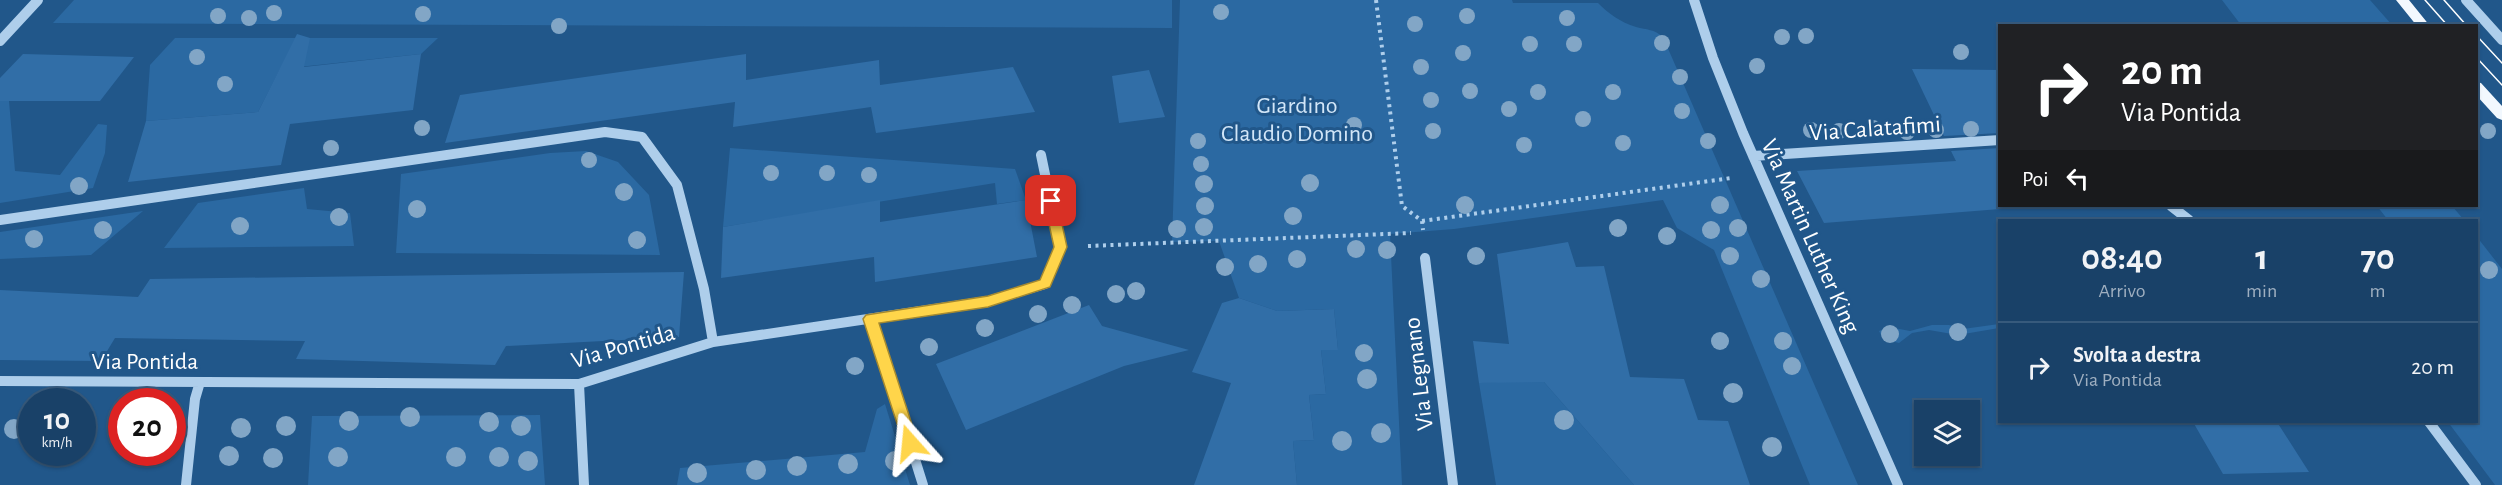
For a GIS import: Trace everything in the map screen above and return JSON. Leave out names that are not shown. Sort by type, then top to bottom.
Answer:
[{"type":"main road","points":[[2402,0],[2422,24]]},
{"type":"main road","points":[[2478,88],[2502,115]]},
{"type":"street","points":[[0,40],[38,0]]},
{"type":"street","name":"Via Martin Luther King","points":[[1694,0],[1713,58],[1753,156],[1898,485]]},
{"type":"street","points":[[2466,0],[2502,40]]},
{"type":"street","points":[[0,220],[605,132],[642,137],[677,185],[704,289],[713,342]]},
{"type":"street","name":"Via Calatafimi","points":[[1753,156],[1998,140]]},
{"type":"street","points":[[1041,155],[1060,247]]},
{"type":"street","points":[[2172,207],[2188,219]]},
{"type":"street","name":"Via Pontida","points":[[0,381],[579,384],[713,342],[988,302],[1045,284],[1060,247]]},
{"type":"street","name":"Via Legnano","points":[[1425,258],[1453,485]]},
{"type":"street","points":[[871,319],[923,485]]},
{"type":"street","points":[[186,485],[195,399],[200,382]]},
{"type":"street","points":[[579,384],[584,485]]},
{"type":"street","points":[[2430,423],[2476,485]]},
{"type":"path","points":[[1376,0],[1402,206],[1422,221],[1734,178]]},
{"type":"path","points":[[1060,247],[1423,232],[1422,221]]},
{"type":"green space","points":[[74,0],[1172,0],[1172,28],[53,23]]},
{"type":"green space","name":"Giardino Claudio Domino","points":[[1180,0],[1512,0],[1513,3],[1598,3],[1625,23],[1660,34],[1858,485],[1810,485],[1714,250],[1677,228],[1663,200],[1454,229],[1390,234],[1402,485],[1297,485],[1293,441],[1314,440],[1309,395],[1326,394],[1321,350],[1338,350],[1334,309],[1277,311],[1239,298],[1219,241],[1172,242]]},
{"type":"green space","points":[[2222,0],[2370,0],[2391,24],[2240,24]]},
{"type":"green space","points":[[175,38],[438,38],[421,54],[280,69],[258,112],[146,121],[150,65]]},
{"type":"green space","points":[[0,101],[9,101],[15,171],[60,175],[98,124],[107,125],[105,153],[93,188],[0,203]]},
{"type":"green space","points":[[730,148],[1015,169],[1026,200],[997,204],[995,183],[723,227]]},
{"type":"green space","points":[[586,151],[618,162],[649,195],[660,255],[396,253],[401,174],[550,153]]},
{"type":"green space","points":[[304,188],[307,209],[350,213],[354,246],[164,248],[198,203]]},
{"type":"green space","points":[[2378,207],[2453,207],[2463,219],[2387,219]]},
{"type":"green space","points":[[143,211],[91,255],[0,259],[0,232]]},
{"type":"green space","points":[[2478,238],[2502,269],[2502,485],[2495,485],[2449,423],[2478,423]]},
{"type":"green space","points":[[1998,324],[1998,328],[1958,335],[1929,330],[1912,333],[1899,343],[1883,339],[1879,331],[1889,327],[1910,331],[1932,325],[1949,325],[1963,329]]},
{"type":"green space","points":[[1544,382],[1634,485],[1496,485],[1479,383]]},
{"type":"green space","points":[[885,404],[910,485],[677,485],[680,468],[865,452],[877,409]]},
{"type":"green space","points":[[540,415],[545,485],[308,485],[312,416]]},
{"type":"building","points":[[297,34],[310,38],[304,67],[421,54],[413,110],[290,124],[281,165],[128,182],[146,121],[258,112]]},
{"type":"building","points":[[23,54],[134,57],[100,101],[0,101],[0,78]]},
{"type":"building","points":[[746,54],[746,80],[879,60],[880,85],[1013,67],[1035,112],[876,133],[871,107],[733,127],[735,102],[445,143],[460,95]]},
{"type":"building","points":[[1912,69],[1998,70],[1998,133],[1944,136]]},
{"type":"building","points":[[1149,70],[1165,117],[1119,123],[1112,76]]},
{"type":"building","points":[[1998,148],[1998,207],[2000,209],[1824,223],[1797,171],[1956,161],[1951,151]]},
{"type":"building","points":[[880,200],[880,222],[1026,200],[1037,257],[875,282],[874,257],[721,278],[723,227]]},
{"type":"building","points":[[1568,242],[1576,267],[1604,266],[1630,377],[1684,379],[1698,420],[1728,421],[1750,485],[1634,485],[1544,382],[1479,383],[1473,341],[1509,344],[1497,254]]},
{"type":"building","points":[[684,272],[679,337],[506,346],[495,365],[296,359],[305,341],[115,338],[101,361],[0,360],[0,290],[138,297],[150,279]]},
{"type":"building","points":[[1239,298],[1277,311],[1334,309],[1338,350],[1321,350],[1326,394],[1309,395],[1314,440],[1293,441],[1297,485],[1194,485],[1231,383],[1192,372],[1222,303]]},
{"type":"building","points":[[1089,305],[1102,326],[1189,350],[1124,366],[966,430],[936,364]]},
{"type":"building","points":[[2194,423],[2278,423],[2309,472],[2223,474]]},
{"type":"tram line","points":[[2425,0],[2446,24]]},
{"type":"tram line","points":[[2444,0],[2465,24]]},
{"type":"tram line","points":[[2478,37],[2502,63]]},
{"type":"tram line","points":[[2478,59],[2502,85]]},
{"type":"route","points":[[910,443],[871,319],[988,302],[1045,284],[1060,247],[1051,201]]}]
